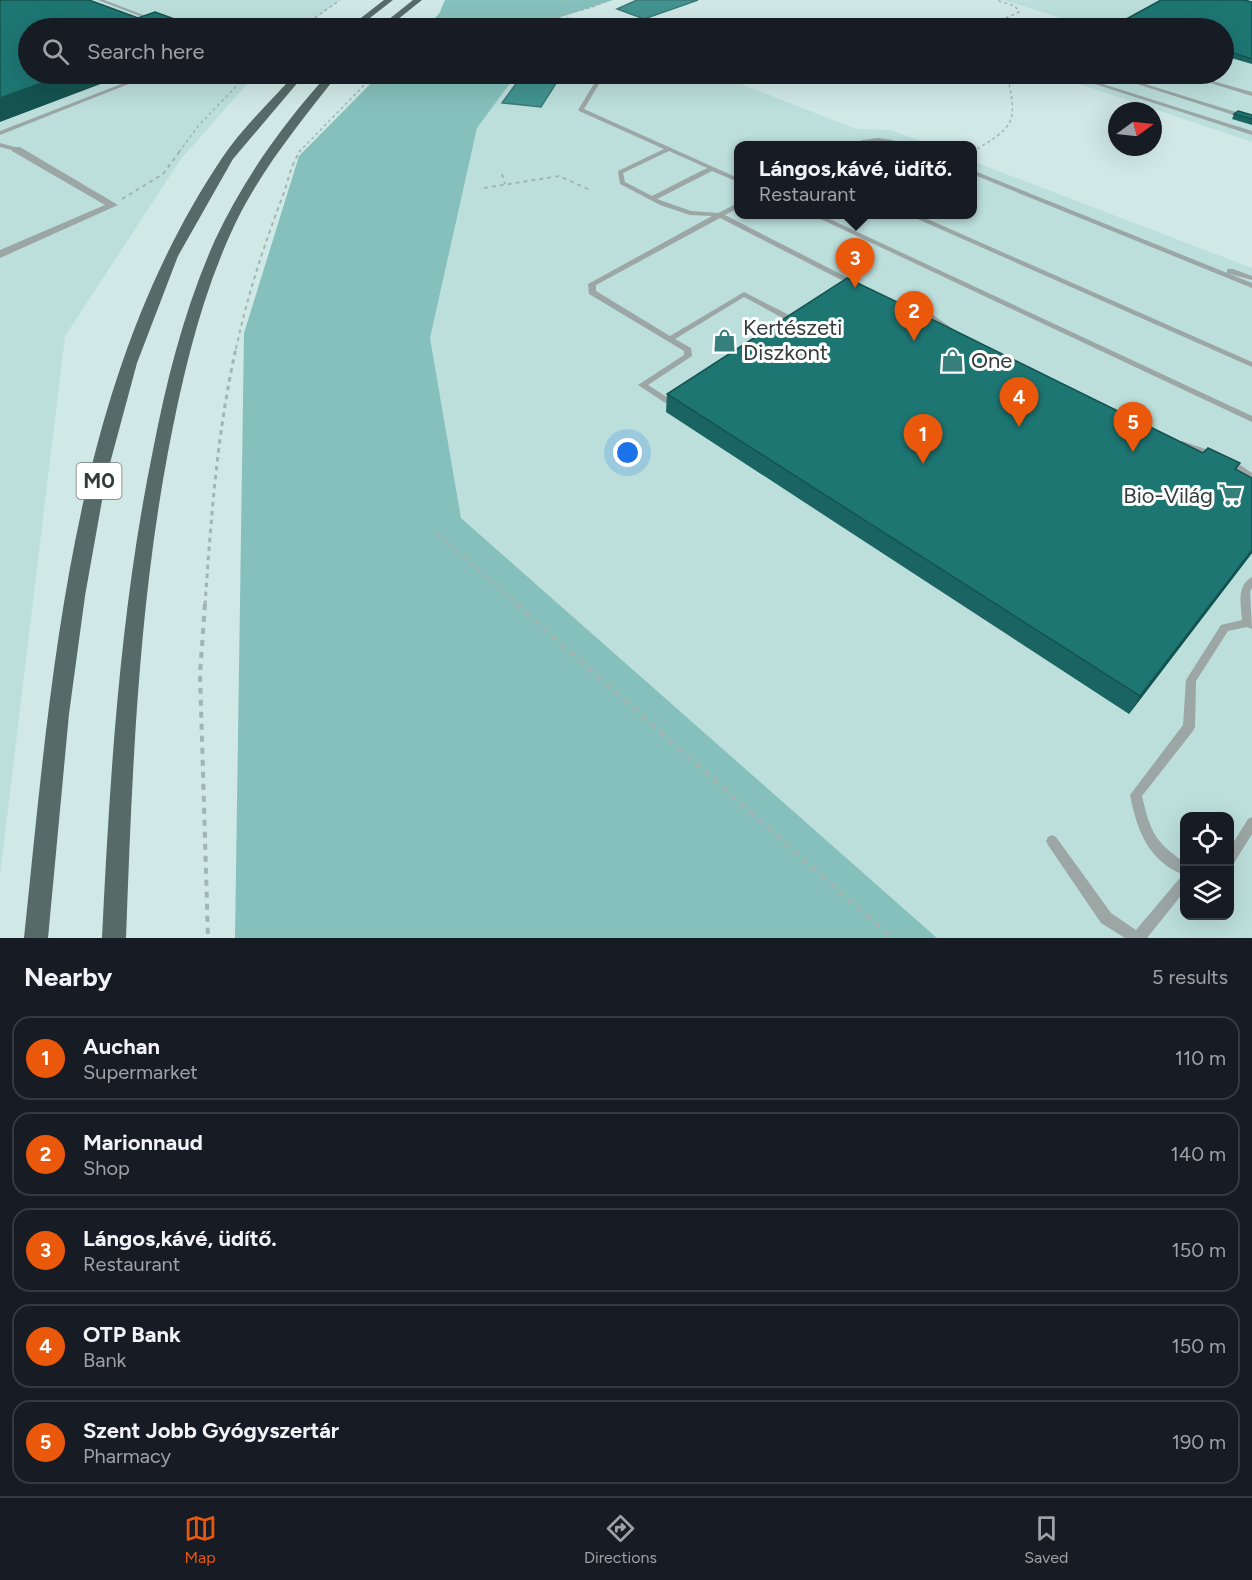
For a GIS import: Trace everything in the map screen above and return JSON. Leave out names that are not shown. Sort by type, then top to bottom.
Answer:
[{"type":"highway","points":[[365,18],[389,0]]},
{"type":"highway","points":[[395,18],[417,2]]},
{"type":"highway","name":"M0","points":[[36,938],[56,746],[83,554],[115,414],[133,355],[166,271],[206,192],[252,127],[291,84]]},
{"type":"highway","name":"M0","points":[[114,938],[118,823],[134,623],[151,492],[177,371],[211,265],[240,204],[286,127],[324,84]]},
{"type":"street","points":[[16,148],[113,205]]},
{"type":"street","points":[[0,254],[113,205]]},
{"type":"lane","points":[[100,0],[148,18]]},
{"type":"lane","points":[[0,133],[125,84]]},
{"type":"lane","points":[[596,84],[581,110],[734,178]]},
{"type":"lane","points":[[1100,84],[1252,133]]},
{"type":"lane","points":[[1140,84],[1252,119]]},
{"type":"lane","points":[[1218,84],[1252,94]]},
{"type":"lane","points":[[1201,117],[1215,108]]},
{"type":"lane","points":[[865,141],[888,141]]},
{"type":"lane","points":[[0,145],[16,148]]},
{"type":"lane","points":[[669,149],[620,172],[622,183],[652,199],[690,213],[720,215],[848,283],[868,289]]},
{"type":"lane","points":[[652,199],[712,168]]},
{"type":"lane","points":[[977,174],[1177,253],[1252,286]]},
{"type":"lane","points":[[667,401],[642,385],[690,354],[670,339],[592,292],[592,284],[734,208]]},
{"type":"lane","points":[[824,219],[1252,419]]},
{"type":"lane","points":[[920,219],[1252,365]]},
{"type":"lane","points":[[1177,253],[1252,278]]},
{"type":"lane","points":[[670,339],[744,294],[793,320],[808,310]]},
{"type":"lane","points":[[912,306],[923,309],[961,336]]},
{"type":"lane","points":[[1175,442],[1232,462],[1252,478]]},
{"type":"lane","points":[[1180,866],[1162,854],[1143,830],[1136,795],[1189,727],[1191,681],[1225,628],[1249,624],[1249,585]]},
{"type":"lane","points":[[1234,853],[1252,824]]},
{"type":"lane","points":[[1052,841],[1106,918],[1137,938],[1180,889]]},
{"type":"path","points":[[314,18],[340,0]]},
{"type":"path","points":[[550,18],[590,8],[610,0]]},
{"type":"path","points":[[996,0],[1015,6],[1019,12],[1006,18]]},
{"type":"path","points":[[113,205],[163,174],[199,125],[238,84]]},
{"type":"path","points":[[208,938],[200,674],[212,501],[228,384],[259,258],[284,194],[285,177],[293,162],[325,123],[365,84]]},
{"type":"path","points":[[977,149],[1007,132],[1015,114],[1009,84]]},
{"type":"path","points":[[502,174],[505,184]]},
{"type":"path","points":[[484,188],[559,176],[590,190]]},
{"type":"path","points":[[436,533],[892,938]]},
{"type":"shaded area","points":[[0,0],[340,0],[317,18],[18,18],[18,84],[247,84],[181,159],[65,336],[0,875]]},
{"type":"shaded area","points":[[445,0],[613,0],[560,18],[435,18]]},
{"type":"shaded area","points":[[637,0],[698,0],[647,18],[617,9]]},
{"type":"shaded area","points":[[1003,0],[1252,0],[1252,142],[1162,112],[1162,102],[1133,102],[1080,84],[1234,84],[1234,18],[1062,18]]},
{"type":"shaded area","points":[[370,84],[510,84],[477,128],[430,338],[461,518],[937,938],[235,938],[244,333],[299,156]]},
{"type":"shaded area","points":[[510,84],[741,84],[856,129],[891,130],[921,141],[734,141],[734,219],[977,219],[977,163],[1252,268],[1252,938],[937,938],[461,518],[430,338],[477,128]]},
{"type":"shaded area","points":[[516,84],[556,84],[541,107],[502,103]]},
{"type":"building","points":[[0,0],[89,0],[138,18],[18,18],[18,84],[39,84],[0,98]]},
{"type":"building","points":[[1161,0],[1244,0],[1252,2],[1252,59],[1234,53],[1234,18],[1128,18]]},
{"type":"building","points":[[155,12],[172,18],[138,18]]},
{"type":"building","points":[[1238,111],[1252,115],[1252,119],[1234,114]]},
{"type":"building","points":[[847,278],[899,303],[905,299],[927,310],[921,314],[1203,453],[1208,448],[1240,463],[1235,469],[1252,478],[1252,550],[1140,696],[667,394]]},
{"type":"place","name":"Lángos,kávé, üdítő.","points":[[855,288]]},
{"type":"place","name":"Kertészeti Diszkont","points":[[725,340]]},
{"type":"place","name":"Marionnaud","points":[[914,341]]},
{"type":"place","name":"One","points":[[953,360]]},
{"type":"place","name":"OTP Bank","points":[[1019,427]]},
{"type":"place","name":"Szent Jobb Gyógyszertár","points":[[1133,452]]},
{"type":"place","name":"Auchan","points":[[923,464]]},
{"type":"place","name":"Bio-Világ","points":[[1231,495]]}]
